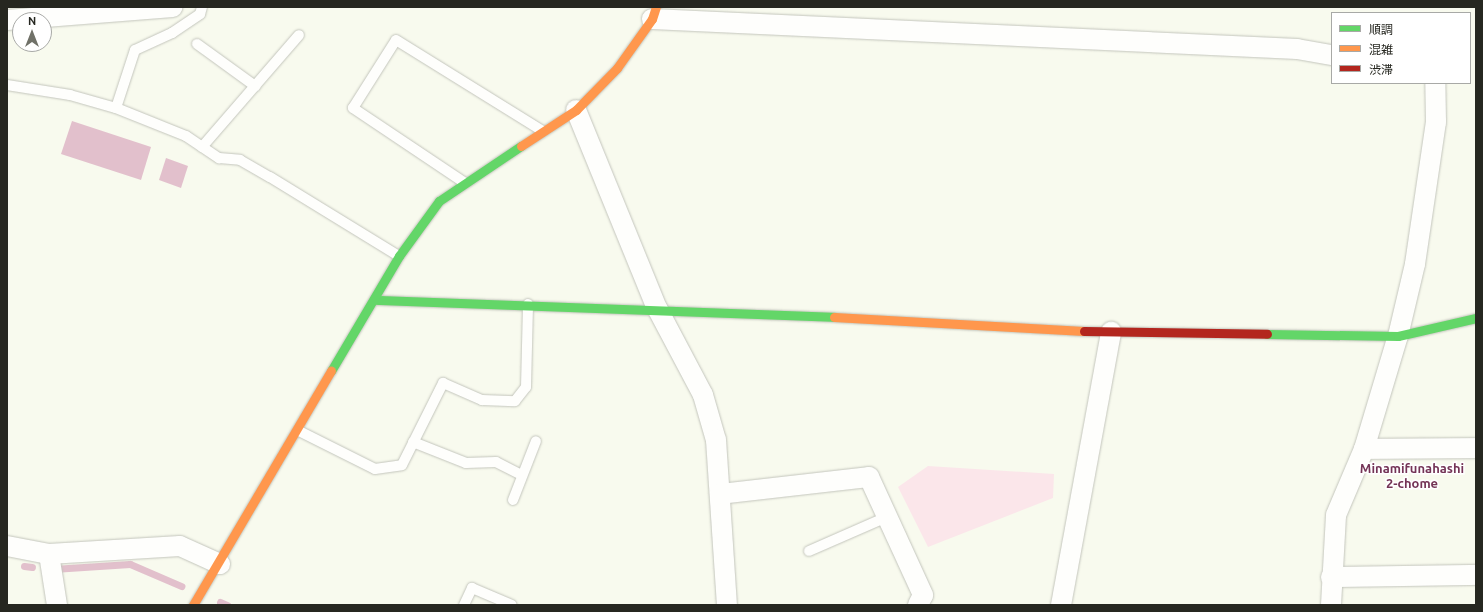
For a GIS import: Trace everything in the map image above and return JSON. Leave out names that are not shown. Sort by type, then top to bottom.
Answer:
[{"type":"street","points":[[7,20],[172,7]]},
{"type":"street","points":[[193,605],[220,564],[377,300],[400,256],[439,201],[576,110],[617,68],[654,13],[1297,49],[1331,55]]},
{"type":"street","points":[[1331,605],[1331,577],[1336,515],[1364,449],[1398,336],[1415,264],[1436,122],[1434,84]]},
{"type":"street","points":[[576,110],[657,308],[703,395],[716,440],[726,605]]},
{"type":"street","points":[[377,300],[657,308],[1111,332],[1398,336],[1476,318]]},
{"type":"street","points":[[1061,605],[1111,332]]},
{"type":"street","points":[[1364,449],[1476,448]]},
{"type":"street","points":[[720,494],[869,477],[889,516],[923,595],[918,605]]},
{"type":"street","points":[[10,551],[49,554],[180,546],[220,564]]},
{"type":"street","points":[[49,554],[57,605]]},
{"type":"street","points":[[1331,577],[1476,575]]},
{"type":"lane","points":[[116,108],[135,50],[172,33],[200,14],[202,7]]},
{"type":"lane","points":[[202,147],[299,35]]},
{"type":"lane","points":[[465,183],[354,108],[396,40],[543,131]]},
{"type":"lane","points":[[197,44],[255,86]]},
{"type":"lane","points":[[7,85],[70,94],[116,108],[186,136],[219,158],[240,160],[400,256]]},
{"type":"lane","points":[[299,431],[375,469],[402,465],[443,383],[482,400],[515,401],[526,387],[528,304]]},
{"type":"lane","points":[[513,500],[536,441]]},
{"type":"lane","points":[[413,442],[466,463],[496,462],[522,475]]},
{"type":"lane","points":[[809,552],[889,516]]},
{"type":"lane","points":[[464,605],[472,588],[512,605]]},
{"type":"shaded area","points":[[72,121],[151,147],[141,180],[61,154]]},
{"type":"shaded area","points":[[166,158],[188,166],[181,188],[159,180]]},
{"type":"shaded area","points":[[928,466],[1054,474],[1053,498],[928,547],[898,487]]},
{"type":"waterway","points":[[53,569],[130,564],[181,586]]},
{"type":"waterway","points":[[24,566],[32,567]]},
{"type":"waterway","points":[[220,602],[227,605]]},
{"type":"traffic: fast","points":[[331,371],[399,256],[439,201],[521,146]]},
{"type":"traffic: fast","points":[[377,300],[834,317]]},
{"type":"traffic: fast","points":[[1267,334],[1398,336],[1476,318]]},
{"type":"traffic: slow","points":[[521,146],[576,110],[617,68],[652,19],[656,7]]},
{"type":"traffic: slow","points":[[834,317],[1084,331]]},
{"type":"traffic: slow","points":[[193,605],[331,371]]},
{"type":"traffic: jam","points":[[1084,331],[1267,334]]},
{"type":"district","name":"Minamifunahashi 2-chome","points":[[1412,476]]}]
